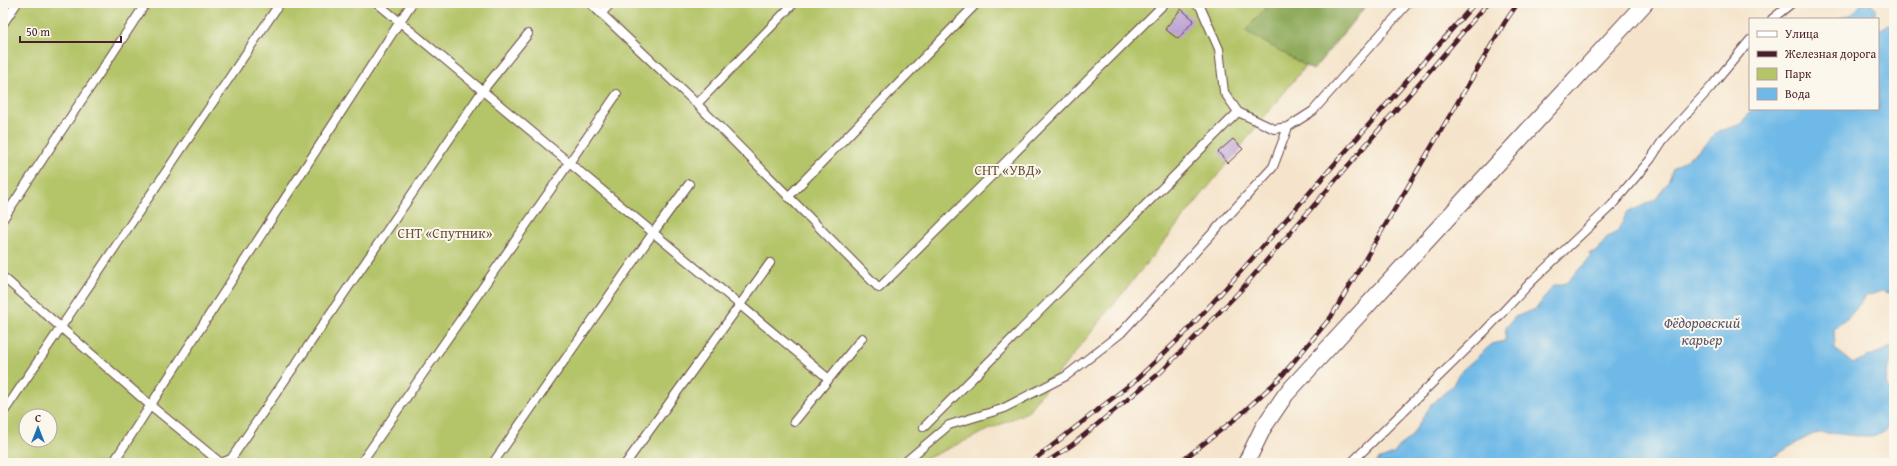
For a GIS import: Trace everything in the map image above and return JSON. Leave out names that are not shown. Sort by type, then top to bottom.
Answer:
[{"type":"street","points":[[1246,463],[1263,428],[1286,394],[1646,3]]},
{"type":"lane","points":[[3,24],[17,3]]},
{"type":"lane","points":[[3,218],[146,3]]},
{"type":"lane","points":[[3,413],[280,3]]},
{"type":"lane","points":[[377,3],[829,379]]},
{"type":"lane","points":[[113,463],[118,459],[150,405],[412,3]]},
{"type":"lane","points":[[590,3],[697,104],[879,288],[1165,3]]},
{"type":"lane","points":[[601,14],[611,3]]},
{"type":"lane","points":[[697,104],[794,3]]},
{"type":"lane","points":[[788,197],[977,3]]},
{"type":"lane","points":[[1199,4],[1219,49],[1224,92],[1238,112],[1274,129],[1288,127],[1313,111],[1408,3]]},
{"type":"lane","points":[[1773,18],[1792,3]]},
{"type":"lane","points":[[3,277],[150,405],[222,463],[231,459],[483,90],[528,34]]},
{"type":"lane","points":[[1351,463],[1484,332],[1532,281],[1612,205],[1650,160],[1664,140],[1749,41]]},
{"type":"lane","points":[[361,463],[568,162],[617,94]]},
{"type":"lane","points":[[924,427],[1238,112]]},
{"type":"lane","points":[[904,463],[949,425],[1002,409],[1066,376],[1121,333],[1273,167],[1288,127]]},
{"type":"lane","points":[[493,463],[653,233],[689,184]]},
{"type":"lane","points":[[626,463],[770,263]]},
{"type":"lane","points":[[794,422],[862,338]]},
{"type":"green space","name":"СНТ «Спутник»","points":[[3,3],[1356,3],[1027,412],[917,463],[3,463]]},
{"type":"green space","points":[[1270,3],[1368,3],[1313,70],[1245,31]]},
{"type":"water","points":[[1871,3],[1876,8],[1876,13],[1871,18],[1840,18],[1853,14],[1861,4]]},
{"type":"water","name":"Фёдоровский карьер","points":[[1894,23],[1894,295],[1882,291],[1866,296],[1849,317],[1834,329],[1835,349],[1853,363],[1894,346],[1894,360],[1888,369],[1886,380],[1887,387],[1894,392],[1892,415],[1888,428],[1882,433],[1865,436],[1832,433],[1814,434],[1763,463],[1376,463],[1378,460],[1394,454],[1399,446],[1410,438],[1431,405],[1453,385],[1459,373],[1492,344],[1505,341],[1506,328],[1515,317],[1536,309],[1553,286],[1566,283],[1591,257],[1589,253],[1598,251],[1606,238],[1617,232],[1627,213],[1656,199],[1667,184],[1673,168],[1700,150],[1718,131],[1740,125],[1751,110],[1879,110],[1879,28],[1880,29]]},
{"type":"building","points":[[1181,9],[1194,20],[1178,39],[1165,29]]},
{"type":"building","points":[[1233,139],[1243,149],[1228,163],[1218,152]]},
{"type":"railway","points":[[1030,463],[1137,379],[1184,334],[1243,269],[1475,3]]},
{"type":"railway","points":[[1045,463],[1072,445],[1161,372],[1241,290],[1488,3]]},
{"type":"railway","points":[[1179,463],[1239,416],[1280,378],[1331,317],[1505,22],[1518,3]]},
{"type":"park label","name":"СНТ «УВД»","points":[[1008,170]]}]
